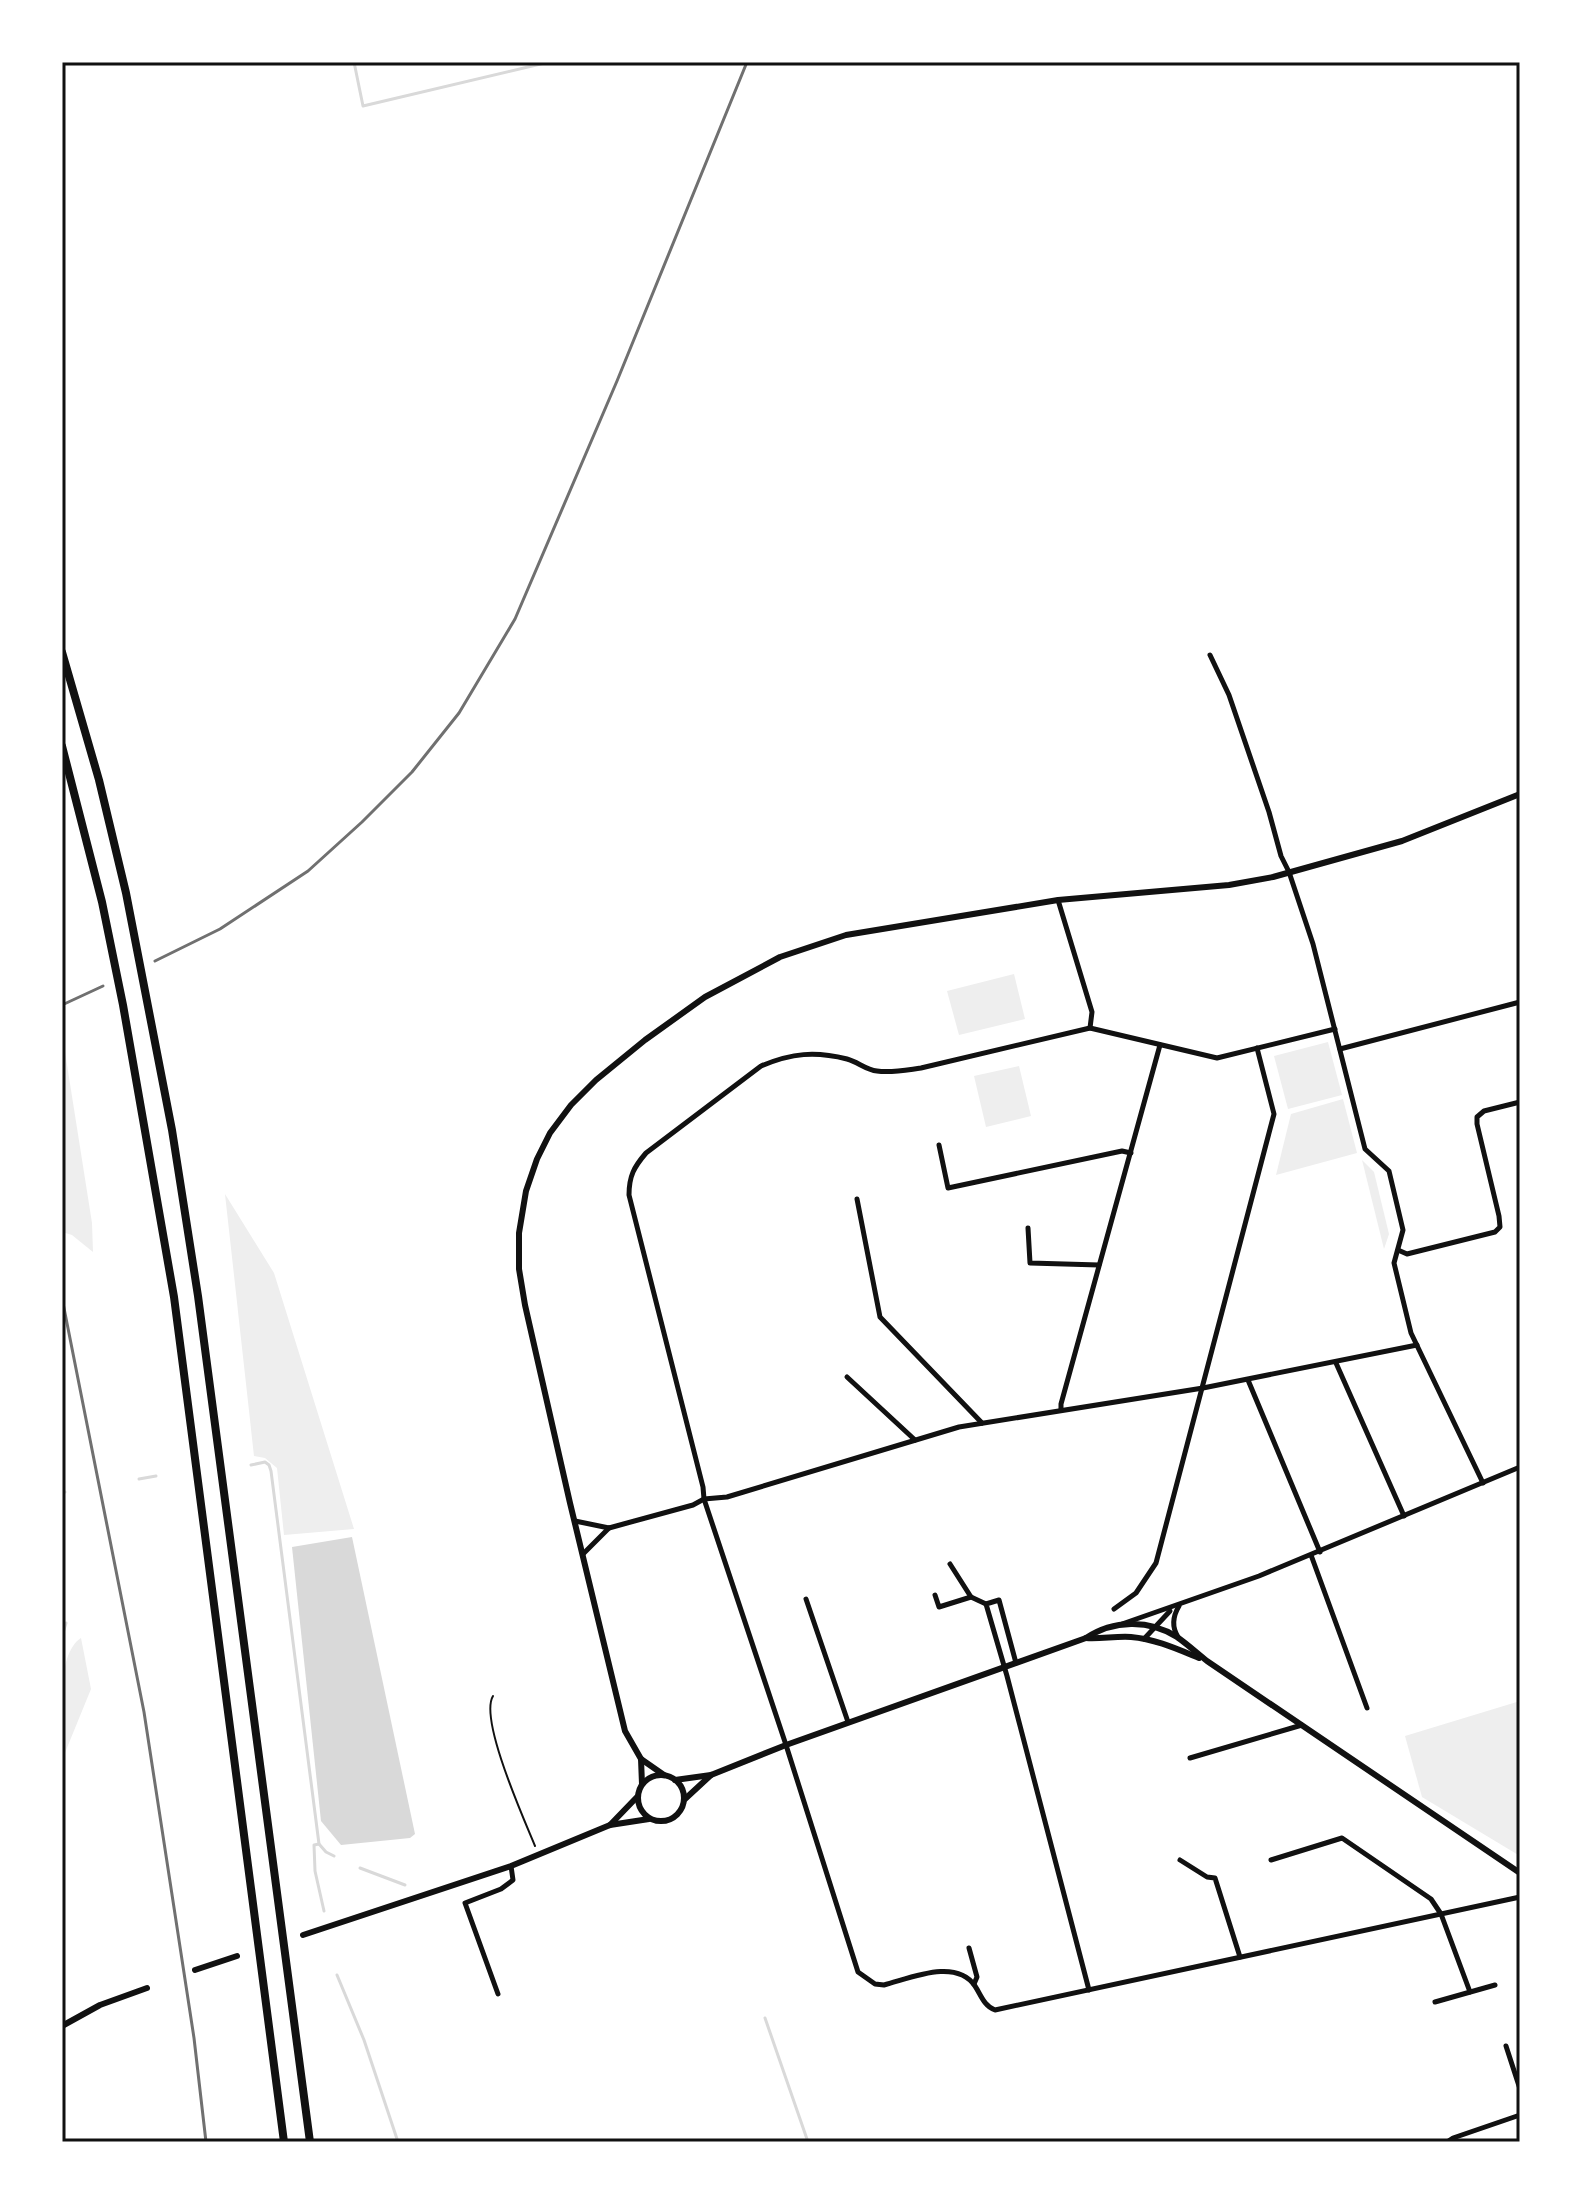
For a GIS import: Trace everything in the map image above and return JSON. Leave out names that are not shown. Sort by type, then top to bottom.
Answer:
[{"type":"highway","points":[[62,652],[99,780],[147,994],[172,1130],[200,1311],[310,2142]]},
{"type":"highway","points":[[62,746],[82,820],[123,1005],[174,1297],[284,2142]]},
{"type":"main road","points":[[685,1799],[681,1785],[641,1759],[625,1731],[519,1269],[519,1233],[526,1191],[550,1133],[571,1105],[645,1040],[705,997],[780,957],[846,935],[1058,900],[1229,885],[1402,841],[1520,794]]},
{"type":"main road","points":[[675,1780],[711,1775],[848,1722],[1086,1638],[1095,1632],[1136,1621],[1178,1638],[1207,1661],[1520,1873]]},
{"type":"main road","points":[[1086,1638],[1144,1639],[1207,1661]]},
{"type":"main road","points":[[610,1825],[637,1797],[642,1784],[641,1759]]},
{"type":"main road","points":[[642,1784],[652,1777],[664,1775]]},
{"type":"main road","points":[[637,1797],[640,1809],[649,1819],[656,1822],[672,1819],[685,1799],[711,1775]]},
{"type":"main road","points":[[303,1935],[511,1866],[610,1825],[649,1819]]},
{"type":"main road","points":[[195,1970],[237,1956]]},
{"type":"main road","points":[[62,2026],[100,2005],[147,1988]]},
{"type":"street","points":[[1210,655],[1229,695],[1313,944],[1365,1149],[1389,1171],[1403,1230],[1394,1263],[1411,1333],[1483,1483]]},
{"type":"street","points":[[1058,900],[1092,1012],[1090,1028]]},
{"type":"street","points":[[1340,1049],[1520,1002]]},
{"type":"street","points":[[1335,1029],[1217,1058],[1090,1028],[894,1072],[872,1071],[851,1060],[824,1055],[782,1057],[761,1066],[646,1153],[633,1168],[629,1195],[704,1499],[858,1972],[875,1984],[884,1985],[944,1971],[957,1971],[974,1984],[985,2003],[995,2010],[1519,1895]]},
{"type":"street","points":[[1061,1410],[1160,1045]]},
{"type":"street","points":[[1114,1609],[1136,1593],[1156,1563],[1274,1114],[1257,1048]]},
{"type":"street","points":[[1398,1250],[1407,1254],[1495,1232],[1500,1227],[1477,1117],[1484,1111],[1520,1102]]},
{"type":"street","points":[[939,1145],[948,1188],[1122,1151],[1131,1153]]},
{"type":"street","points":[[857,1199],[880,1317],[983,1423]]},
{"type":"street","points":[[1028,1228],[1030,1263],[1099,1265]]},
{"type":"street","points":[[575,1521],[609,1528],[693,1505],[704,1499],[727,1497],[959,1427],[1248,1380],[1417,1345]]},
{"type":"street","points":[[1336,1363],[1404,1516]]},
{"type":"street","points":[[847,1377],[915,1440]]},
{"type":"street","points":[[1248,1380],[1320,1552]]},
{"type":"street","points":[[1129,1637],[1136,1621],[1320,1552],[1520,1467]]},
{"type":"street","points":[[583,1554],[609,1528]]},
{"type":"street","points":[[1311,1555],[1367,1708]]},
{"type":"street","points":[[950,1564],[971,1597],[986,1604],[999,1600],[1016,1663]]},
{"type":"street","points":[[935,1595],[939,1607],[971,1597]]},
{"type":"street","points":[[806,1599],[848,1722]]},
{"type":"street","points":[[986,1604],[1089,1990]]},
{"type":"street","points":[[1144,1639],[1162,1617],[1177,1606]]},
{"type":"street","points":[[1177,1606],[1173,1621],[1178,1638]]},
{"type":"street","points":[[1190,1758],[1302,1725]]},
{"type":"street","points":[[1271,1860],[1342,1838],[1431,1899],[1441,1914],[1470,1992]]},
{"type":"street","points":[[1180,1860],[1207,1877],[1215,1878],[1240,1958]]},
{"type":"street","points":[[498,1994],[465,1903],[501,1889],[513,1880],[511,1866]]},
{"type":"street","points":[[969,1948],[977,1977],[974,1984]]},
{"type":"street","points":[[1435,2002],[1495,1985]]},
{"type":"street","points":[[1506,2046],[1520,2089]]},
{"type":"street","points":[[1447,2142],[1520,2115]]},
{"type":"path","points":[[493,1696],[490,1702],[492,1730],[539,1855]]},
{"type":"shaded area","points":[[1014,974],[1025,1019],[959,1035],[947,991]]},
{"type":"shaded area","points":[[62,1033],[92,1223],[93,1252],[72,1235],[62,1232]]},
{"type":"shaded area","points":[[1328,1042],[1342,1095],[1288,1109],[1274,1056]]},
{"type":"shaded area","points":[[1019,1066],[1031,1116],[986,1127],[974,1076]]},
{"type":"shaded area","points":[[1343,1099],[1357,1153],[1276,1175],[1291,1114]]},
{"type":"shaded area","points":[[1362,1160],[1374,1172],[1389,1234],[1384,1249]]},
{"type":"shaded area","points":[[225,1194],[274,1273],[354,1529],[284,1535],[277,1468],[265,1458],[254,1456]]},
{"type":"shaded area","points":[[352,1537],[415,1834],[410,1838],[341,1845],[321,1821],[292,1547]]},
{"type":"shaded area","points":[[81,1638],[91,1689],[62,1760],[63,1676],[72,1647]]},
{"type":"shaded area","points":[[1520,1701],[1520,1856],[1422,1797],[1405,1736]]},
{"type":"waterway","points":[[354,62],[363,106],[549,62]]},
{"type":"waterway","points":[[251,1465],[265,1462],[271,1471],[319,1844],[334,1856]]},
{"type":"waterway","points":[[139,1479],[156,1476]]},
{"type":"waterway","points":[[62,1636],[66,1623]]},
{"type":"waterway","points":[[319,1844],[314,1845],[315,1871],[324,1911]]},
{"type":"waterway","points":[[360,1868],[405,1885]]},
{"type":"waterway","points":[[337,1975],[364,2040],[398,2142]]},
{"type":"waterway","points":[[765,2018],[808,2142]]},
{"type":"railway","points":[[155,961],[220,929],[308,871],[412,772],[459,713],[515,619],[617,381],[747,62]]},
{"type":"railway","points":[[62,1005],[103,986]]},
{"type":"railway","points":[[62,1298],[144,1712],[194,2038],[206,2142]]}]
